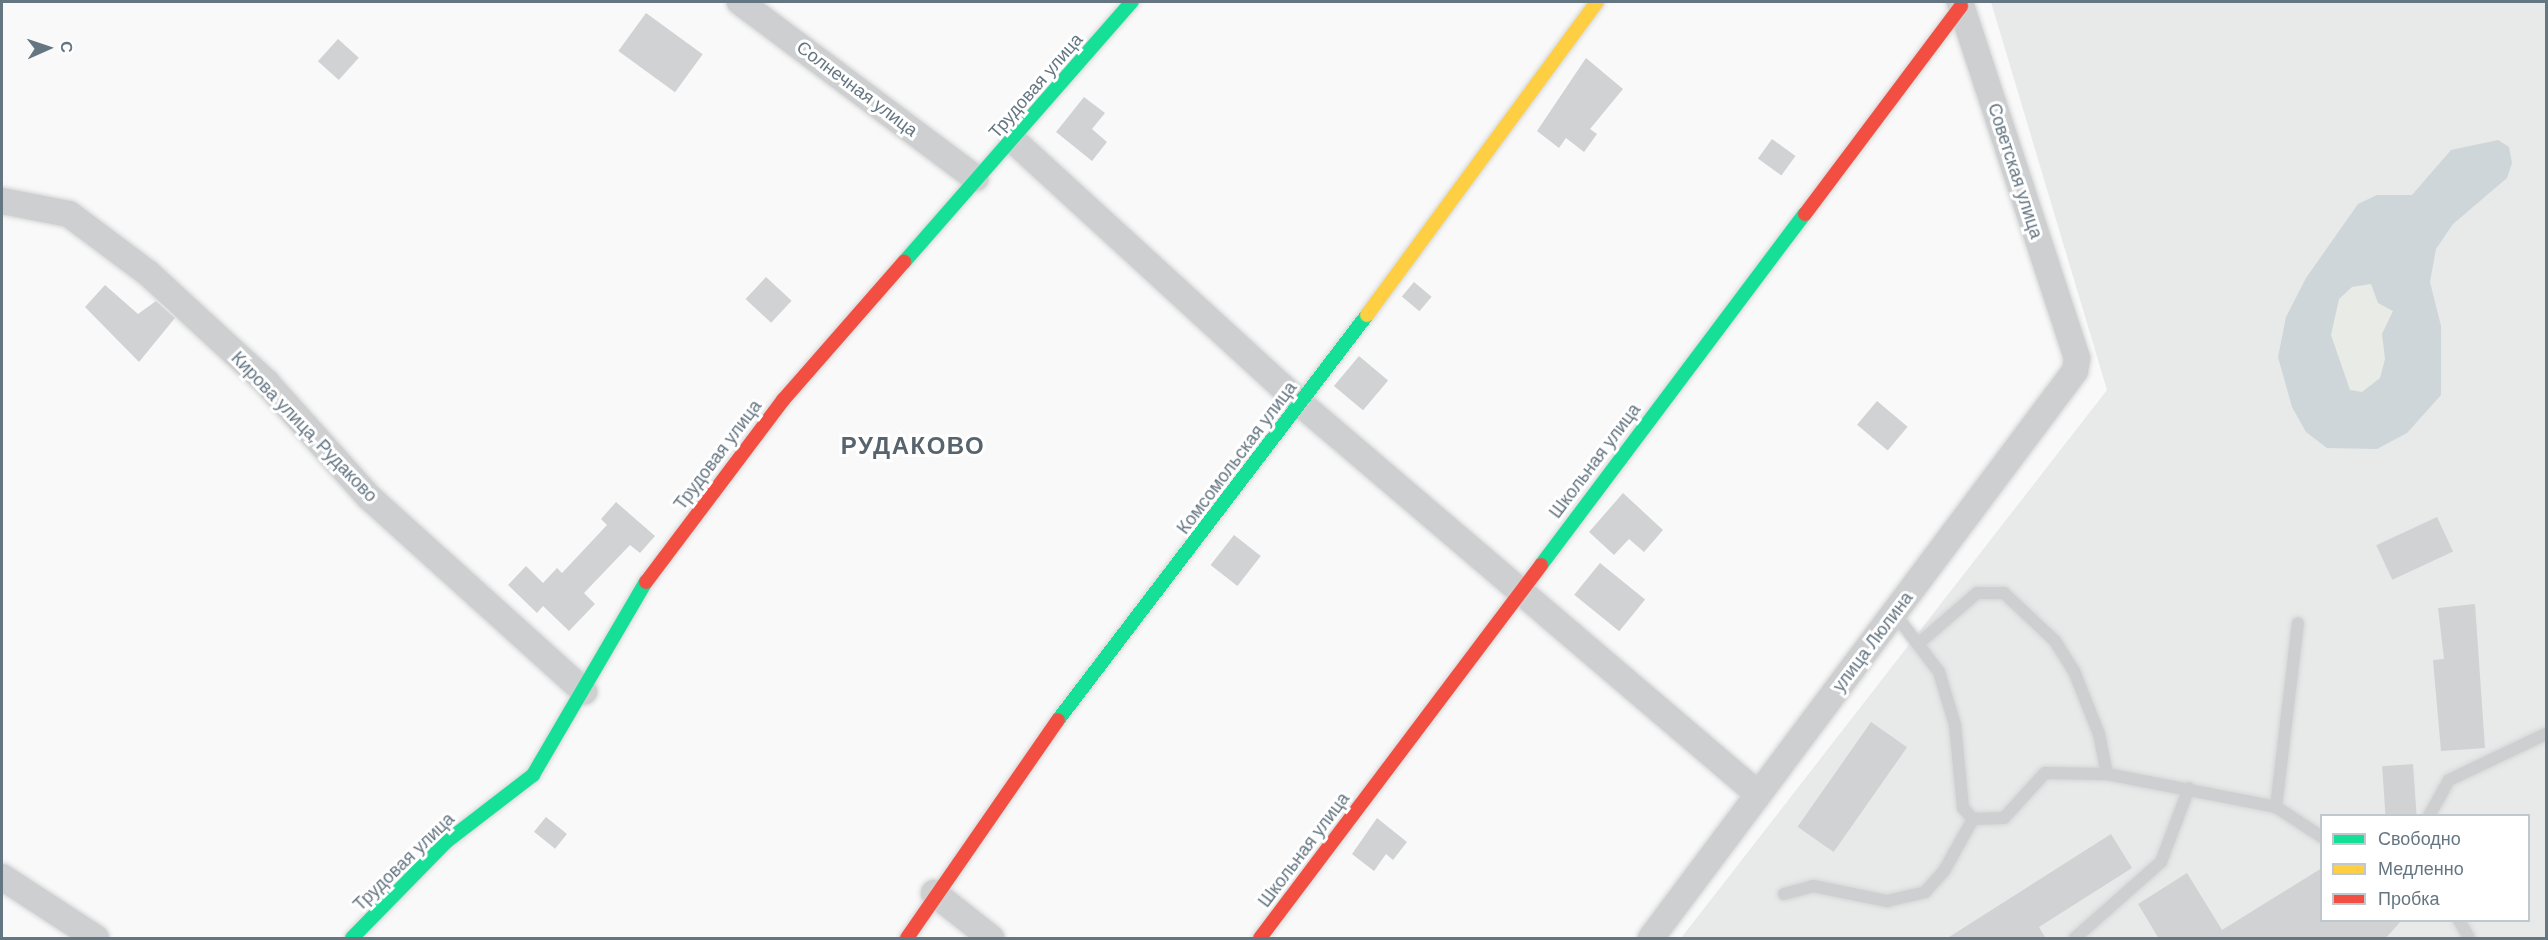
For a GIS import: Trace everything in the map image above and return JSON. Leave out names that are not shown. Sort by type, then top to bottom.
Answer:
[{"type":"street","name":"Солнечная улица","points":[[740,2],[975,178]]},
{"type":"street","name":"Трудовая улица","points":[[352,939],[446,842],[533,775],[652,572],[783,400],[975,178],[1014,141],[1132,2]]},
{"type":"street","name":"Комсомольская улица","points":[[907,939],[934,893],[1012,780],[1301,404],[1598,2]]},
{"type":"street","name":"Советская улица","points":[[1960,4],[2072,339]]},
{"type":"street","name":"Школьная улица","points":[[1260,939],[1960,4]]},
{"type":"street","points":[[1014,141],[1301,404],[1518,593],[1758,794]]},
{"type":"street","name":"Кирова улица, Рудаково","points":[[2,201],[69,214],[148,273],[267,383],[369,496],[584,691]]},
{"type":"street","name":"улица Люлина","points":[[1651,939],[1758,794],[2067,387],[2077,358],[2072,339]]},
{"type":"street","points":[[2,876],[96,939]]},
{"type":"street","points":[[934,893],[991,939]]},
{"type":"lane","points":[[1918,644],[1977,592],[2004,593],[2055,641],[2074,671],[2099,734],[2107,774]]},
{"type":"lane","points":[[1895,614],[1939,672],[1949,698],[1963,808],[1973,819],[2004,818],[2045,773],[2107,774],[2189,788],[2276,807],[2320,836]]},
{"type":"lane","points":[[2276,807],[2298,623]]},
{"type":"lane","points":[[2430,814],[2449,780],[2547,734]]},
{"type":"lane","points":[[2075,939],[2161,862],[2189,788]]},
{"type":"lane","points":[[1784,894],[1813,886],[1887,901],[1925,892],[1944,871],[1973,819]]},
{"type":"lane","points":[[2460,922],[2469,939]]},
{"type":"shaded area","points":[[1991,2],[2546,2],[2546,938],[1681,938],[2107,390]]},
{"type":"shaded area","points":[[2498,140],[2509,147],[2512,163],[2507,178],[2453,224],[2436,249],[2430,282],[2441,326],[2441,395],[2407,433],[2377,449],[2327,448],[2306,432],[2292,407],[2278,357],[2286,317],[2306,278],[2358,204],[2377,195],[2412,195],[2451,150]],"holes":[[[2371,284],[2378,303],[2393,311],[2382,334],[2385,359],[2380,378],[2362,392],[2350,390],[2331,335],[2339,299],[2352,287]]]},
{"type":"shaded area","points":[[2371,283],[2378,303],[2393,311],[2382,334],[2385,359],[2380,378],[2362,392],[2349,390],[2331,335],[2339,299],[2352,287]]},
{"type":"building","points":[[646,13],[703,54],[675,92],[618,51]]},
{"type":"building","points":[[338,39],[359,58],[339,80],[318,61]]},
{"type":"building","points":[[1586,58],[1623,89],[1590,129],[1597,134],[1584,152],[1566,138],[1559,148],[1537,131]]},
{"type":"building","points":[[1084,97],[1105,113],[1092,129],[1107,142],[1092,161],[1056,132]]},
{"type":"building","points":[[1772,139],[1795,156],[1781,175],[1758,158]]},
{"type":"building","points":[[766,277],[792,301],[771,323],[746,299]]},
{"type":"building","points":[[1414,282],[1432,297],[1419,311],[1402,297]]},
{"type":"building","points":[[105,285],[138,314],[156,301],[175,318],[139,362],[85,307]]},
{"type":"building","points":[[1359,356],[1388,380],[1363,410],[1334,386]]},
{"type":"building","points":[[1877,401],[1908,427],[1888,450],[1857,425]]},
{"type":"building","points":[[1623,493],[1663,530],[1644,552],[1629,539],[1614,555],[1589,532]]},
{"type":"building","points":[[616,502],[655,536],[640,553],[630,545],[584,593],[595,604],[569,631],[543,606],[537,613],[508,585],[526,566],[543,583],[557,568],[562,573],[607,525],[601,519]]},
{"type":"building","points":[[2437,517],[2453,551],[2392,580],[2376,545]]},
{"type":"building","points":[[1234,535],[1261,556],[1237,586],[1211,565]]},
{"type":"building","points":[[1600,563],[1645,600],[1619,631],[1574,595]]},
{"type":"building","points":[[2475,604],[2485,748],[2441,751],[2433,660],[2444,659],[2438,608]]},
{"type":"building","points":[[1871,722],[1907,747],[1834,852],[1798,827]]},
{"type":"building","points":[[2413,764],[2416,814],[2385,814],[2382,766]]},
{"type":"building","points":[[546,817],[567,834],[555,849],[534,832]]},
{"type":"building","points":[[1377,818],[1407,842],[1393,860],[1386,854],[1374,871],[1352,854]]},
{"type":"building","points":[[2111,834],[2132,868],[2039,927],[2046,939],[1946,939]]},
{"type":"building","points":[[2320,869],[2320,922],[2400,922],[2385,939],[2159,939],[2138,904],[2187,873],[2222,930]]},
{"type":"traffic: fast","points":[[904,262],[1132,2]]},
{"type":"traffic: fast","points":[[1541,565],[1805,214]]},
{"type":"traffic: fast","points":[[1058,720],[1367,315]]},
{"type":"traffic: fast","points":[[352,938],[446,842],[533,775],[646,582]]},
{"type":"traffic: slow","points":[[1367,315],[1597,2]]},
{"type":"traffic: jam","points":[[1805,214],[1961,6]]},
{"type":"traffic: jam","points":[[646,582],[783,400],[904,262]]},
{"type":"traffic: jam","points":[[1260,938],[1541,565]]},
{"type":"traffic: jam","points":[[907,938],[1058,720]]},
{"type":"district","name":"РУДАКОВО","points":[[913,446]]}]
